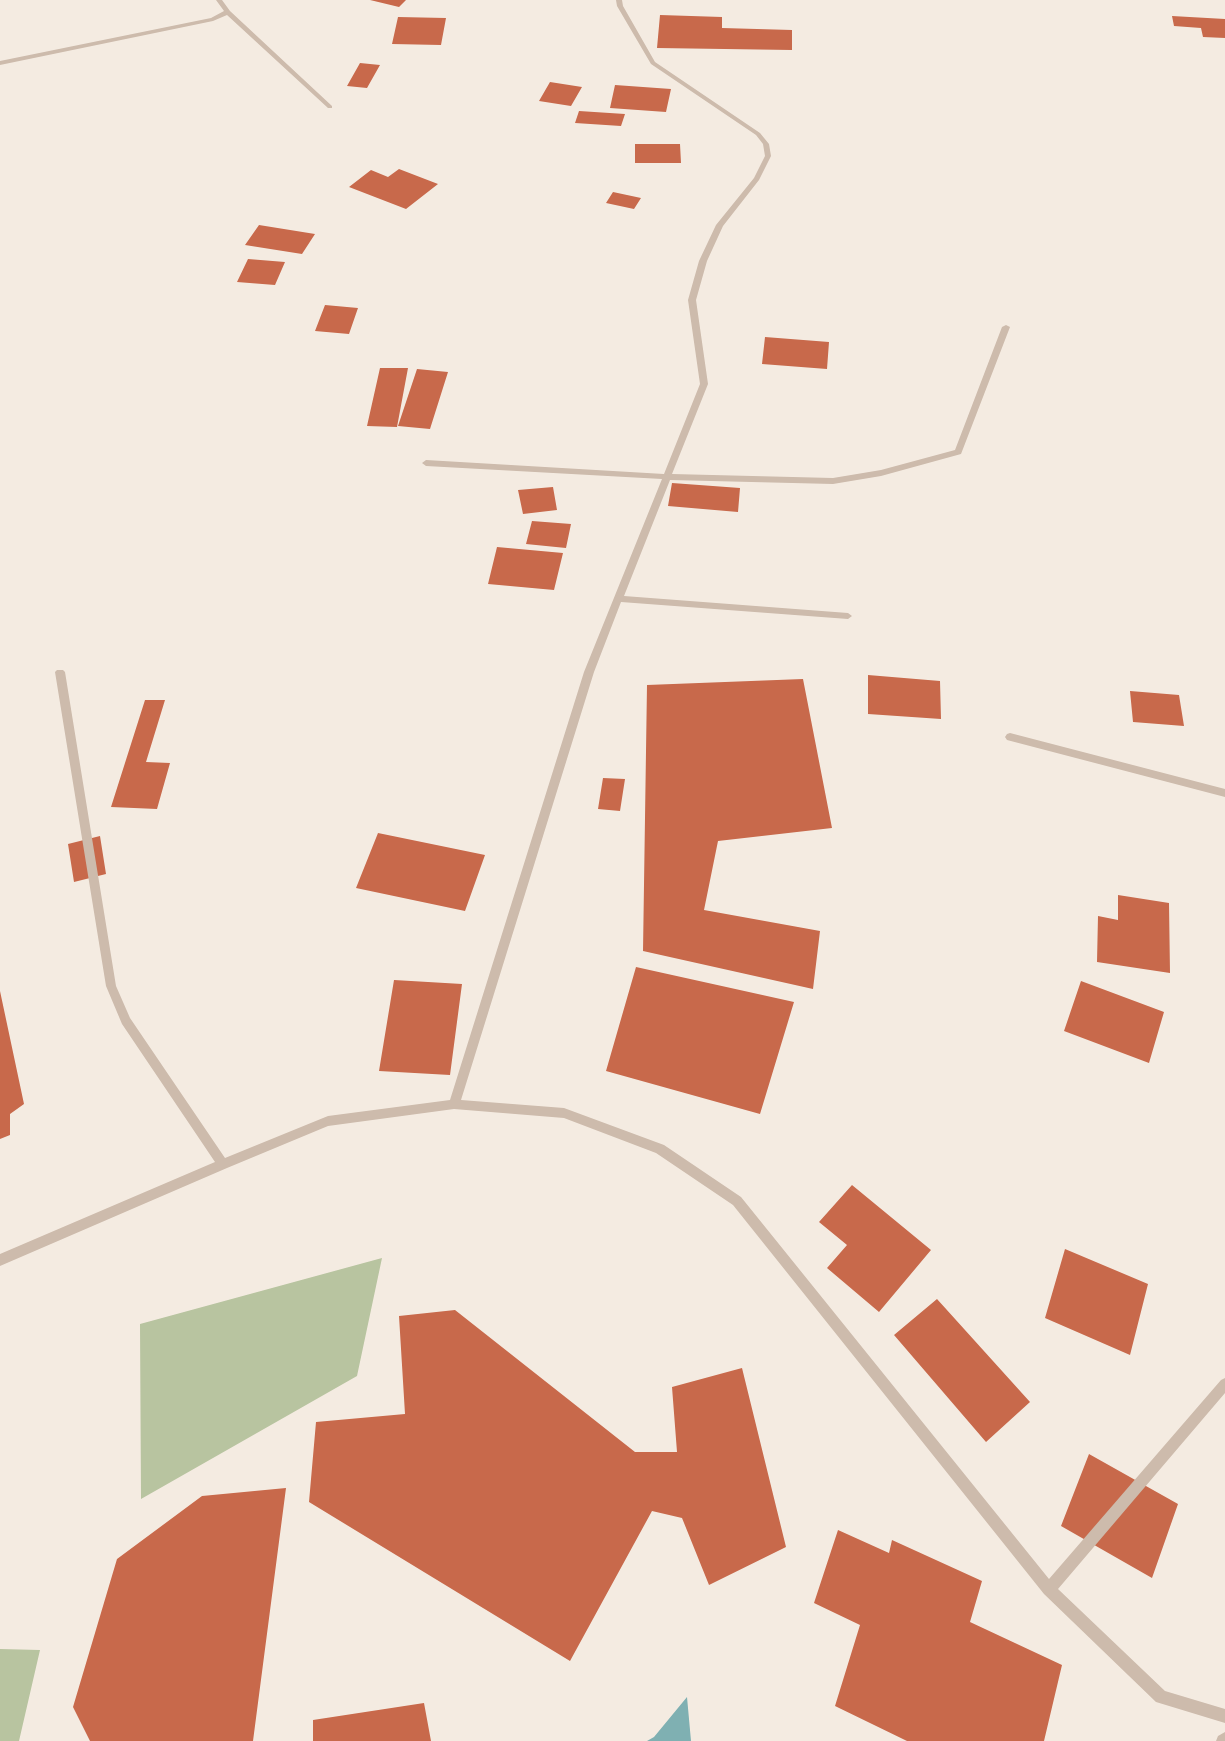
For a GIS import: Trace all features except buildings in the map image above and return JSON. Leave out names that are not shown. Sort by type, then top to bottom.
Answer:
[{"type":"street","points":[[219,0],[228,12],[330,107]]},
{"type":"street","points":[[454,1104],[589,672],[704,384],[692,300],[703,261],[720,224],[757,179],[768,156],[766,144],[758,134],[653,63],[620,6],[619,0]]},
{"type":"street","points":[[0,63],[186,25],[213,18],[228,12]]},
{"type":"street","points":[[426,463],[666,477],[833,480],[854,479],[884,473],[958,452],[1006,327]]},
{"type":"street","points":[[618,599],[848,616]]},
{"type":"street","points":[[60,672],[111,986],[126,1021],[223,1164]]},
{"type":"street","points":[[1010,737],[1225,793]]},
{"type":"street","points":[[0,1260],[223,1164],[328,1121],[454,1104],[564,1113],[660,1150],[737,1201],[1049,1589],[1161,1697],[1225,1716]]},
{"type":"street","points":[[1049,1589],[1225,1384]]},
{"type":"green space","points":[[382,1258],[357,1376],[141,1499],[140,1324]]},
{"type":"green space","points":[[0,1649],[40,1650],[19,1741],[0,1741]]},
{"type":"water","points":[[687,1697],[691,1741],[647,1741],[654,1737]]}]
